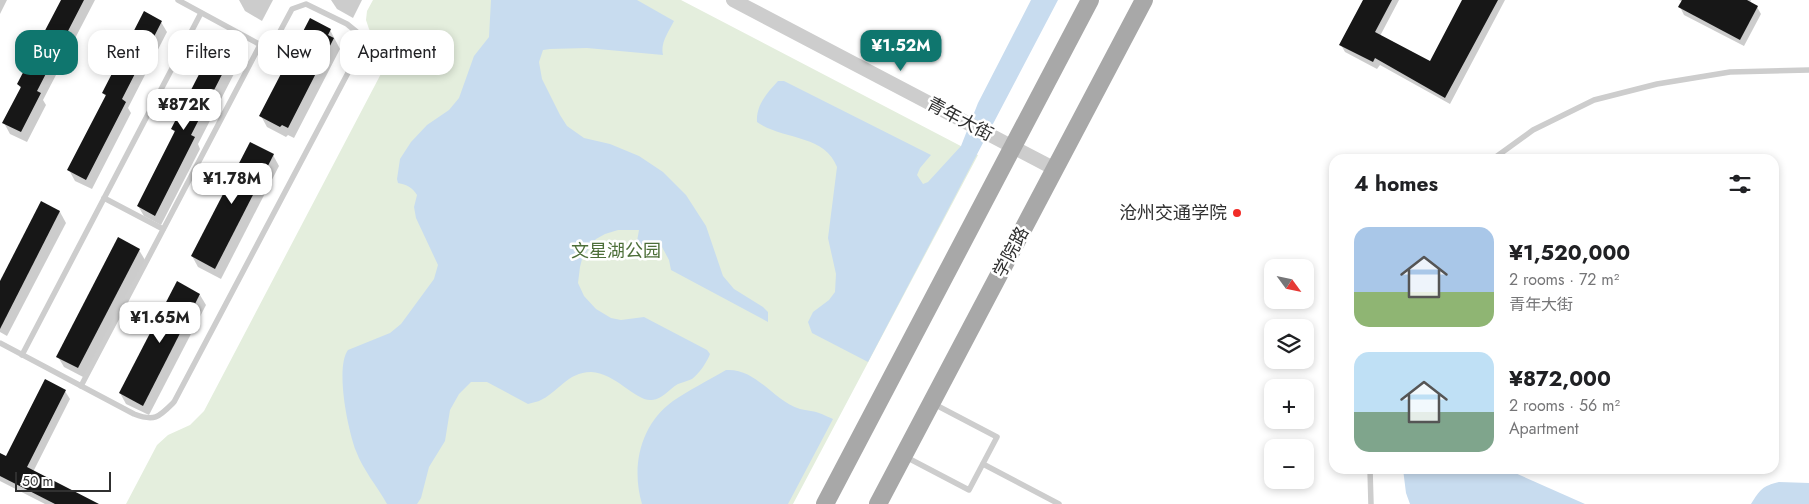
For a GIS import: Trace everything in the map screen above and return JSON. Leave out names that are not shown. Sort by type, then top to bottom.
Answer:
[{"type":"main road","points":[[825,504],[1090,0]]},
{"type":"main road","name":"学院路","points":[[878,504],[1144,0]]},
{"type":"street","name":"青年大街","points":[[733,0],[1055,169]]},
{"type":"lane","points":[[178,0],[258,44]]},
{"type":"lane","points":[[0,343],[134,414],[147,419],[160,416],[174,402],[359,52],[358,33],[347,24],[306,4],[292,9],[281,30]]},
{"type":"lane","points":[[22,355],[201,13]]},
{"type":"lane","points":[[81,386],[258,49]]},
{"type":"lane","points":[[1500,154],[1533,130],[1594,100],[1657,84],[1730,72],[1809,70]]},
{"type":"lane","points":[[104,198],[164,229]]},
{"type":"lane","points":[[904,456],[969,490],[997,438],[932,403]]},
{"type":"lane","points":[[983,464],[1059,504]]},
{"type":"lane","points":[[1370,474],[1371,504]]},
{"type":"green space","name":"文星湖公园","points":[[373,0],[681,0],[978,155],[793,504],[126,504],[157,445],[168,435],[190,425],[204,411],[380,75],[454,75],[454,30],[370,30],[366,20],[367,11]]},
{"type":"water","points":[[491,0],[637,0],[674,21],[664,42],[663,55],[587,48],[543,50],[539,62],[542,79],[567,126],[584,138],[610,144],[639,156],[663,172],[686,195],[706,226],[723,276],[734,289],[768,312],[768,322],[671,270],[669,260],[662,247],[649,254],[636,247],[639,230],[618,230],[605,234],[596,239],[582,259],[578,283],[584,296],[596,309],[611,318],[621,320],[644,317],[707,350],[710,354],[700,371],[692,379],[678,384],[663,396],[652,400],[639,397],[609,377],[591,372],[575,375],[546,397],[528,404],[487,382],[471,382],[459,394],[450,410],[445,441],[429,467],[421,498],[417,504],[387,504],[362,465],[353,441],[344,399],[344,359],[348,350],[390,333],[401,324],[434,279],[438,265],[416,218],[414,207],[417,195],[409,187],[398,183],[400,159],[411,142],[427,125],[449,110],[459,98],[474,56],[489,37]]},
{"type":"water","points":[[1031,0],[1058,0],[868,362],[812,333],[808,322],[813,312],[829,300],[835,292],[836,274],[828,238],[837,167],[831,156],[813,143],[767,128],[757,122],[758,110],[763,100],[778,81],[784,81],[931,155],[920,168],[917,175],[923,184],[928,182],[961,146],[978,103]]},
{"type":"water","points":[[726,370],[747,374],[790,405],[817,412],[833,419],[788,504],[642,504],[639,490],[638,461],[646,434],[653,422],[673,401]]},
{"type":"water","points":[[1404,474],[1517,474],[1585,504],[1410,504],[1406,493]]},
{"type":"water","points":[[1779,482],[1809,483],[1809,504],[1751,504],[1762,489]]},
{"type":"building","points":[[61,0],[84,0],[69,30],[45,30]]},
{"type":"building","points":[[1363,0],[1392,0],[1375,32],[1430,61],[1462,0],[1498,0],[1445,98],[1375,58],[1373,62],[1339,45]]},
{"type":"building","points":[[1682,0],[1747,0],[1758,6],[1740,40],[1678,7]]},
{"type":"building","points":[[144,11],[162,21],[157,30],[134,30]]},
{"type":"building","points":[[310,18],[331,29],[330,31],[304,30]]},
{"type":"building","points":[[330,36],[334,38],[330,46]]},
{"type":"building","points":[[22,75],[45,75],[37,91],[41,93],[21,132],[2,123],[21,87],[17,84]]},
{"type":"building","points":[[111,75],[134,75],[122,99],[126,102],[86,180],[67,170],[106,95],[102,93]]},
{"type":"building","points":[[199,75],[222,75],[191,135],[195,137],[155,216],[137,206],[175,131],[171,129]]},
{"type":"building","points":[[280,75],[315,75],[288,128],[282,125],[280,127],[259,116]]},
{"type":"building","points":[[250,142],[274,154],[215,269],[191,256]]},
{"type":"building","points":[[41,201],[60,211],[0,329],[0,281]]},
{"type":"building","points":[[118,237],[140,249],[78,368],[56,357]]},
{"type":"building","points":[[177,281],[200,294],[143,406],[119,393]]},
{"type":"building","points":[[45,379],[66,390],[27,467],[99,504],[55,504],[0,476],[0,453],[6,456]]},
{"type":"place","name":"沧州交通学院","points":[[1237,213]]}]
